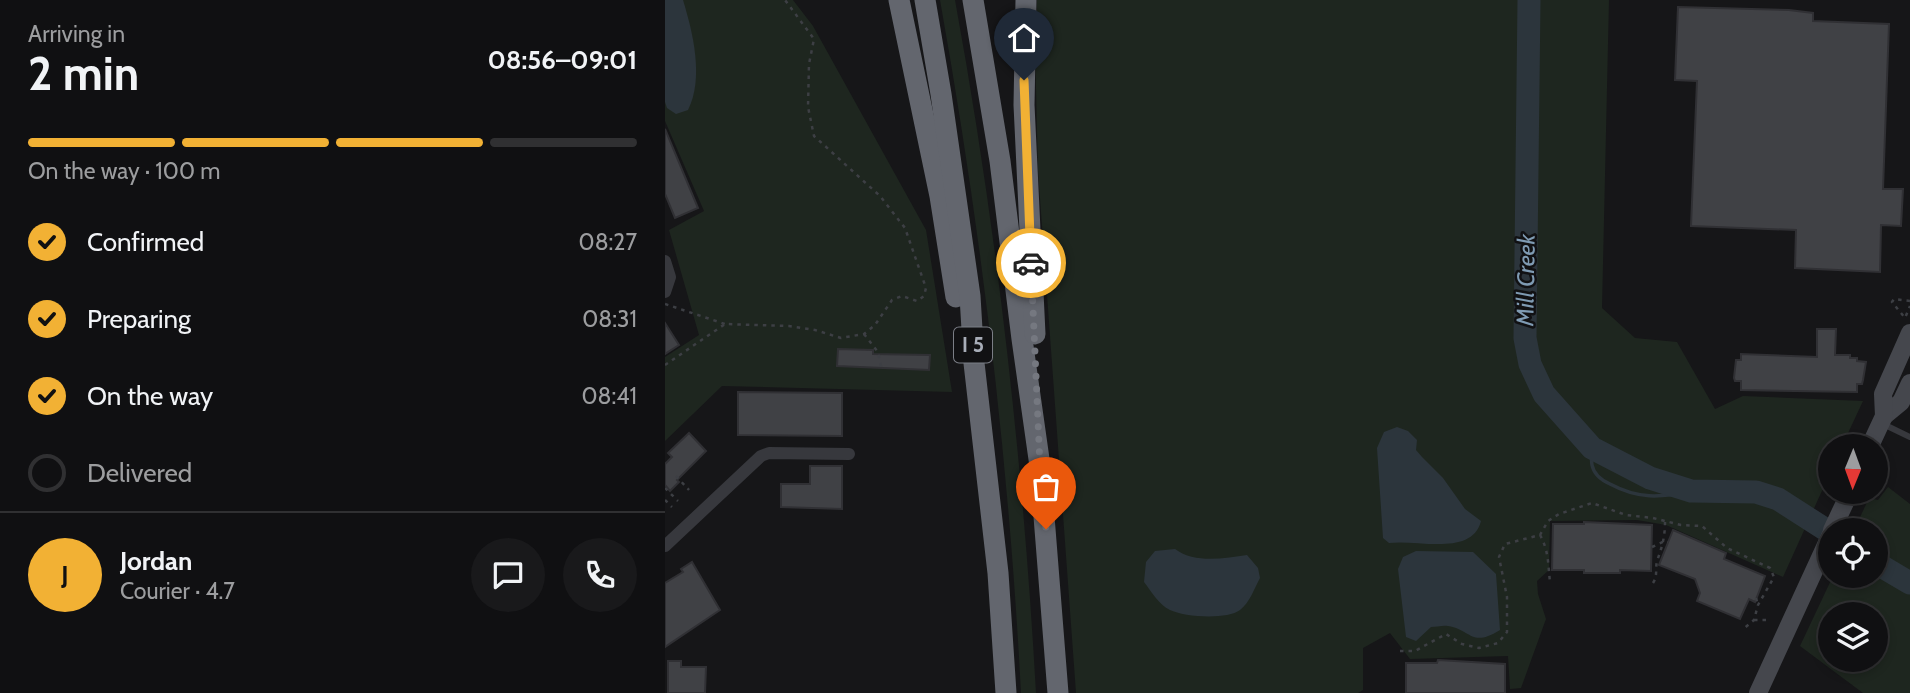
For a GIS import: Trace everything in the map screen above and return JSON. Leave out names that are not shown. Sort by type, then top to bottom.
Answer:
[{"type":"highway","name":"I 5","points":[[899,0],[940,196],[957,299],[975,363]]},
{"type":"highway","name":"I 5","points":[[925,0],[970,296],[998,573],[1006,693]]},
{"type":"highway","name":"I 5","points":[[973,0],[1000,161],[1021,339],[1040,466],[1058,693]]},
{"type":"highway","points":[[1026,0],[1024,105],[1040,466]]},
{"type":"main road","points":[[1875,434],[1882,419],[1883,394],[1910,333]]},
{"type":"main road","points":[[1882,419],[1901,402],[1910,383]]},
{"type":"main road","points":[[1758,693],[1818,561]]},
{"type":"street","points":[[665,261],[670,278],[665,292]]},
{"type":"street","points":[[665,546],[761,456],[769,453],[849,454]]},
{"type":"lane","points":[[1882,419],[1910,437]]},
{"type":"path","points":[[665,304],[725,324],[789,326],[841,338],[864,334],[875,325],[892,300],[902,296],[917,301],[924,296],[926,288],[905,228],[880,196],[814,136],[808,107],[809,64],[814,39],[785,0]]},
{"type":"path","points":[[1894,299],[1910,304],[1905,318],[1892,302],[1894,299]]},
{"type":"path","points":[[665,365],[725,324]]},
{"type":"path","points":[[864,334],[878,352],[882,371]]},
{"type":"path","points":[[675,476],[689,490]]},
{"type":"path","points":[[665,488],[678,501]]},
{"type":"path","points":[[665,499],[672,507]]},
{"type":"path","points":[[1400,651],[1415,651],[1446,634],[1471,647],[1487,648],[1498,643],[1507,632],[1507,597],[1499,557],[1504,544],[1540,535],[1548,521],[1559,514],[1593,503],[1626,515],[1702,526],[1727,548],[1770,568],[1774,577],[1758,605]]},
{"type":"path","points":[[1653,583],[1657,576],[1656,565],[1666,541],[1665,522]]},
{"type":"path","points":[[1540,535],[1550,550],[1547,568],[1551,582]]},
{"type":"path","points":[[1652,547],[1666,541]]},
{"type":"path","points":[[1742,631],[1757,615],[1756,598]]},
{"type":"path","points":[[1754,620],[1768,620]]},
{"type":"shaded area","points":[[665,0],[793,0],[813,26],[926,230],[952,392],[722,386],[665,441],[665,357],[699,335],[669,230],[704,211],[665,121]]},
{"type":"shaded area","points":[[665,0],[683,0],[695,55],[693,97],[688,110],[676,114],[667,108],[665,102]]},
{"type":"shaded area","points":[[940,0],[955,0],[984,172],[1016,432],[1036,693],[1021,693],[1009,519],[991,345],[968,172]]},
{"type":"shaded area","points":[[1037,0],[1609,0],[1602,308],[1635,338],[1677,342],[1715,409],[1743,396],[1863,401],[1848,434],[1818,434],[1818,500],[1783,577],[1666,525],[1637,520],[1550,521],[1549,570],[1537,581],[1546,619],[1521,688],[1510,689],[1508,656],[1410,659],[1390,633],[1363,648],[1363,690],[1358,693],[1076,693],[1038,171],[1035,47]]},
{"type":"shaded area","points":[[1397,427],[1408,431],[1417,440],[1416,450],[1443,478],[1465,509],[1481,521],[1476,532],[1467,539],[1442,544],[1389,543],[1383,538],[1377,448],[1384,432]]},
{"type":"shaded area","points":[[1888,487],[1910,504],[1910,693],[1863,693],[1835,672],[1888,672],[1888,602],[1821,602],[1827,588],[1888,588],[1888,518],[1860,518],[1866,504],[1888,504]]},
{"type":"shaded area","points":[[1175,549],[1183,554],[1201,558],[1247,555],[1258,568],[1260,578],[1247,603],[1234,613],[1205,616],[1176,612],[1162,605],[1144,582],[1146,562],[1155,551]]},
{"type":"shaded area","points":[[1416,551],[1473,552],[1496,574],[1500,630],[1477,638],[1456,628],[1442,626],[1431,627],[1416,641],[1406,637],[1398,569],[1403,557]]},
{"type":"shaded area","points":[[1818,608],[1818,659],[1800,646]]},
{"type":"building","points":[[1678,7],[1789,10],[1813,13],[1813,21],[1889,24],[1883,189],[1903,189],[1901,226],[1881,225],[1880,272],[1795,268],[1796,230],[1691,226],[1697,81],[1675,80]]},
{"type":"building","points":[[665,129],[698,208],[675,218],[665,194]]},
{"type":"building","points":[[665,323],[679,345],[665,354]]},
{"type":"building","points":[[1817,329],[1836,329],[1835,355],[1850,355],[1850,358],[1866,362],[1862,384],[1857,384],[1857,392],[1741,390],[1741,381],[1735,381],[1734,378],[1736,360],[1741,360],[1741,354],[1817,357]]},
{"type":"building","points":[[838,349],[873,350],[873,354],[930,355],[929,370],[837,366]]},
{"type":"building","points":[[738,392],[842,393],[842,436],[738,435]]},
{"type":"building","points":[[689,433],[706,451],[677,480],[679,482],[670,491],[665,485],[665,464],[672,457],[668,453]]},
{"type":"building","points":[[810,466],[842,466],[842,509],[781,507],[781,484],[810,484]]},
{"type":"building","points":[[1584,522],[1652,525],[1651,571],[1584,573],[1584,570],[1552,570],[1553,524]]},
{"type":"building","points":[[1673,530],[1726,553],[1724,559],[1765,576],[1755,602],[1749,599],[1740,619],[1697,601],[1700,593],[1695,579],[1659,565]]},
{"type":"building","points":[[692,562],[720,610],[665,647],[665,583],[683,572],[681,569]]},
{"type":"building","points":[[1438,660],[1505,664],[1505,693],[1406,693],[1406,663],[1437,663]]},
{"type":"building","points":[[668,661],[681,661],[681,667],[706,667],[705,693],[668,693]]},
{"type":"waterway","name":"Mill Creek","points":[[1529,0],[1525,338],[1530,364],[1544,394],[1592,448],[1650,478],[1691,491],[1756,492],[1778,499],[1818,525]]},
{"type":"waterway","points":[[1592,448],[1592,465],[1596,474],[1620,489],[1649,496],[1691,491]]},
{"type":"waterway","name":"Mill Creek","points":[[1888,570],[1910,583]]},
{"type":"way so far","points":[[1031,263],[1040,466],[1046,529]]},
{"type":"route","points":[[1024,80],[1031,263]]}]
